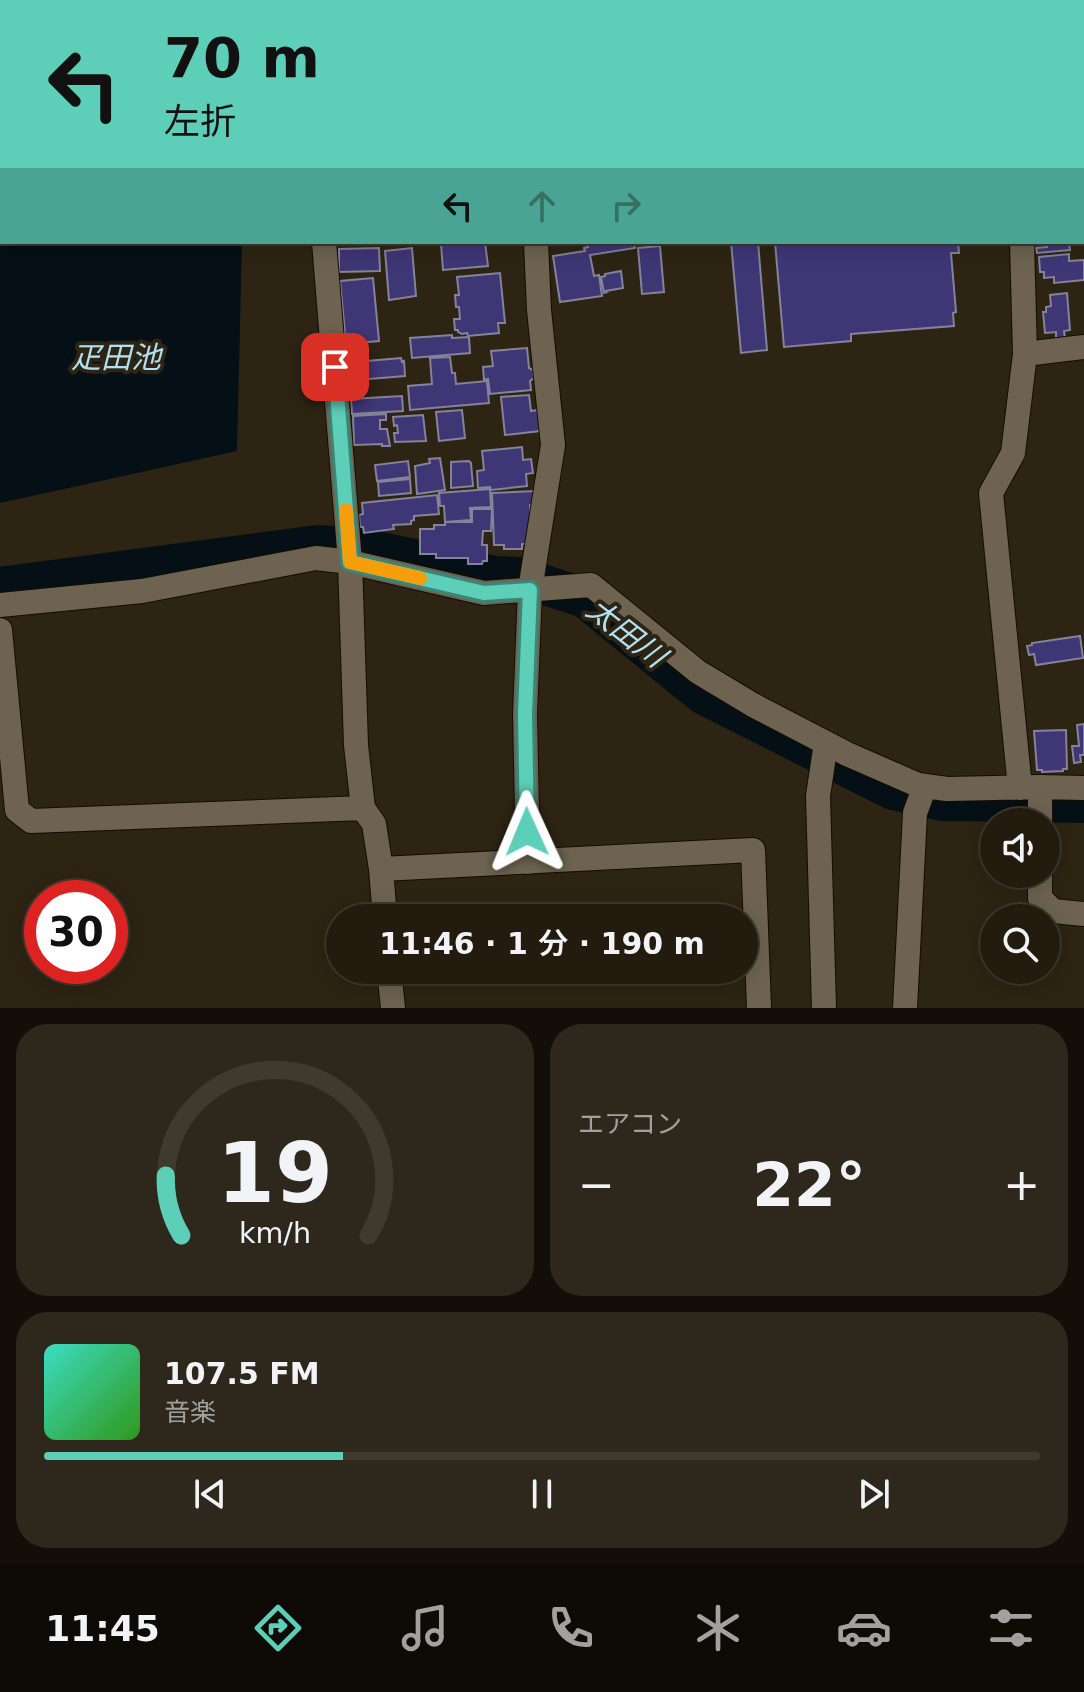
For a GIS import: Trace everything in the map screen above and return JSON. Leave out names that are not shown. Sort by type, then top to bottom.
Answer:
[{"type":"street","points":[[324,244],[350,562],[356,745],[363,808],[374,824],[384,904]]},
{"type":"street","points":[[528,862],[525,714],[530,590],[553,445],[539,310],[536,244]]},
{"type":"street","points":[[1022,244],[1025,354],[1013,453],[991,493],[1030,787],[1036,808]]},
{"type":"street","points":[[1025,354],[1084,347]]},
{"type":"street","points":[[0,605],[142,591],[316,558],[350,562],[484,593],[591,585],[698,672],[826,743],[918,785],[947,789],[1084,788]]},
{"type":"street","points":[[0,630],[17,810],[31,821],[363,808]]},
{"type":"street","points":[[824,1008],[818,796],[826,743]]},
{"type":"street","points":[[905,1008],[915,813],[925,786]]},
{"type":"street","points":[[381,869],[753,850],[759,1008]]},
{"type":"street","points":[[1040,888],[1040,898],[1053,911],[1084,914]]},
{"type":"street","points":[[390,984],[393,1008]]},
{"type":"water","name":"疋田池","points":[[0,244],[242,244],[237,451],[0,503]]},
{"type":"building","points":[[441,244],[485,244],[488,266],[443,270]]},
{"type":"building","points":[[587,244],[634,244],[635,248],[590,255],[594,276],[599,275],[602,296],[560,302],[553,256],[585,251],[584,248],[588,247]]},
{"type":"building","points":[[731,244],[758,244],[767,350],[741,353]]},
{"type":"building","points":[[775,244],[958,244],[959,253],[951,253],[956,312],[953,313],[954,326],[851,334],[851,341],[784,347]]},
{"type":"building","points":[[1047,244],[1069,244],[1070,250],[1037,253],[1036,248],[1047,247]]},
{"type":"building","points":[[660,246],[664,292],[642,294],[638,248]]},
{"type":"building","points":[[379,248],[380,271],[339,272],[339,249]]},
{"type":"building","points":[[412,248],[416,296],[389,300],[385,251]]},
{"type":"building","points":[[1069,254],[1069,261],[1084,260],[1084,280],[1054,283],[1054,277],[1044,278],[1044,272],[1040,272],[1039,257]]},
{"type":"building","points":[[621,271],[623,288],[604,293],[601,277]]},
{"type":"building","points":[[500,273],[505,323],[498,323],[499,333],[468,336],[455,330],[454,319],[460,319],[455,295],[459,295],[457,277]]},
{"type":"building","points":[[373,278],[379,341],[346,344],[340,281]]},
{"type":"building","points":[[1067,293],[1070,330],[1064,331],[1065,338],[1056,339],[1056,332],[1045,333],[1043,312],[1051,306],[1050,295]]},
{"type":"building","points":[[452,335],[452,338],[469,337],[470,353],[412,358],[410,338]]},
{"type":"building","points":[[527,348],[529,368],[533,370],[534,378],[530,381],[531,390],[490,394],[483,367],[493,366],[491,351]]},
{"type":"building","points":[[450,357],[456,384],[487,381],[489,403],[410,410],[408,386],[432,384],[430,358]]},
{"type":"building","points":[[401,358],[405,376],[345,381],[343,363]]},
{"type":"building","points":[[529,395],[531,411],[538,410],[540,431],[505,435],[501,397]]},
{"type":"building","points":[[402,396],[403,411],[352,414],[351,399]]},
{"type":"building","points":[[462,410],[465,438],[439,441],[436,412]]},
{"type":"building","points":[[386,414],[386,420],[380,420],[380,429],[387,429],[390,446],[354,445],[353,416]]},
{"type":"building","points":[[423,415],[426,441],[395,442],[394,433],[398,433],[393,417]]},
{"type":"building","points":[[522,447],[523,460],[531,459],[533,473],[526,474],[527,486],[491,490],[490,487],[478,488],[477,471],[484,470],[482,451]]},
{"type":"building","points":[[440,458],[445,490],[417,494],[415,466],[430,463],[429,459]]},
{"type":"building","points":[[408,461],[410,477],[377,481],[375,465]]},
{"type":"building","points":[[469,461],[473,486],[451,488],[451,462]]},
{"type":"building","points":[[410,479],[411,493],[379,496],[378,482]]},
{"type":"building","points":[[490,489],[491,507],[470,508],[471,520],[445,522],[439,493]]},
{"type":"building","points":[[535,491],[536,505],[530,505],[531,544],[522,544],[522,549],[504,549],[504,545],[494,545],[492,493]]},
{"type":"building","points":[[437,495],[439,514],[414,516],[411,524],[393,525],[394,529],[364,533],[363,527],[360,527],[362,503]]},
{"type":"building","points":[[472,509],[492,509],[491,531],[483,531],[482,545],[487,545],[487,561],[468,564],[468,558],[436,558],[436,554],[420,554],[420,529],[434,529],[434,525],[445,525],[445,522],[472,522]]},
{"type":"building","points":[[1080,636],[1083,658],[1036,665],[1034,654],[1029,655],[1027,646],[1032,643]]},
{"type":"building","points":[[1084,724],[1084,755],[1080,755],[1081,762],[1074,763],[1072,746],[1079,746],[1077,725]]},
{"type":"building","points":[[1066,730],[1067,769],[1037,770],[1034,731]]},
{"type":"waterway","name":"太田川","points":[[0,587],[318,545],[362,548],[495,576],[520,577],[585,598],[704,695],[893,790],[942,801],[1084,803]]},
{"type":"slow traffic","points":[[346,510],[350,562],[420,578]]},
{"type":"route","points":[[335,367],[350,562],[484,593],[530,590],[525,714],[527,832]]}]
